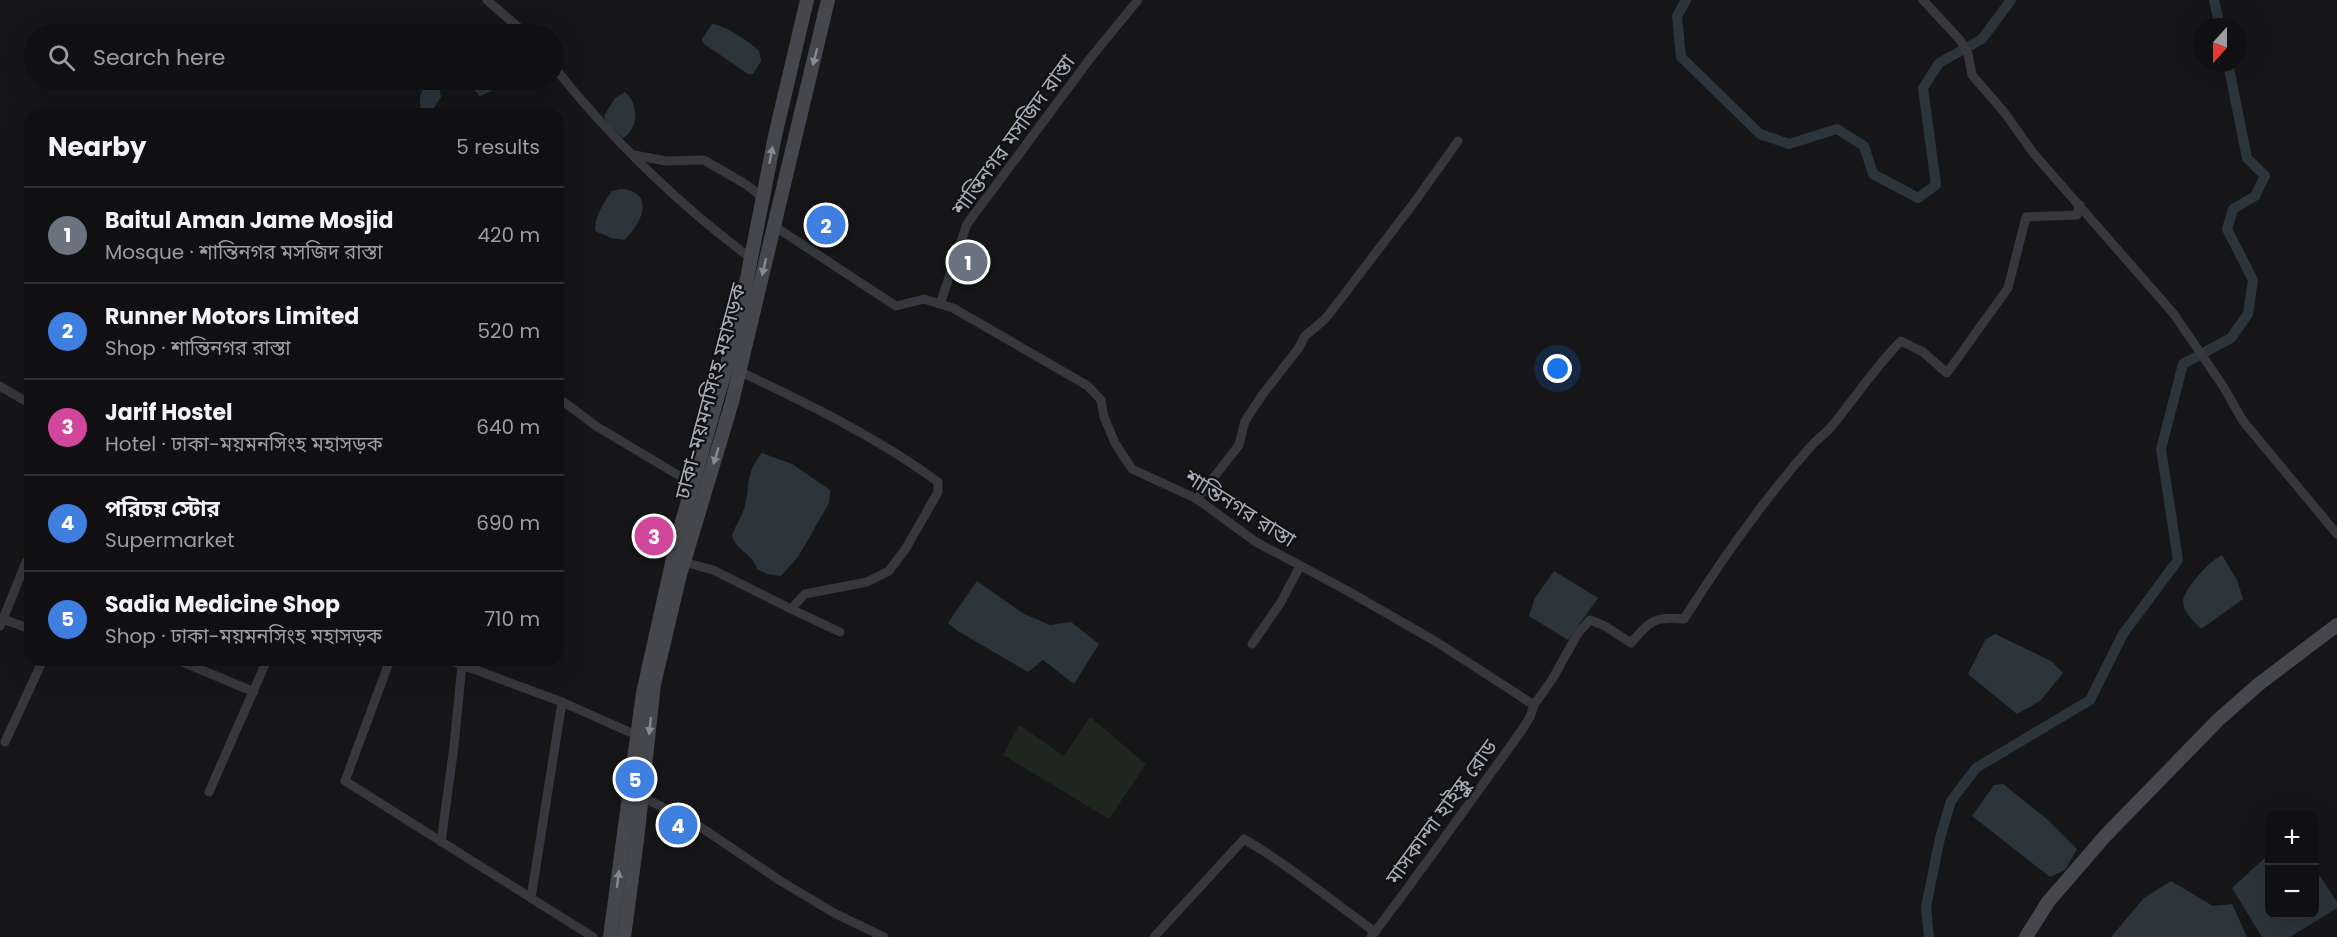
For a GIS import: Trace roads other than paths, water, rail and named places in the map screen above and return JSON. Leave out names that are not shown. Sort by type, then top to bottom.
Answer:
[{"type":"main road","name":"ঢাকা-ময়মনসিংহ মহাসড়ক","points":[[610,937],[636,735],[678,536],[737,329],[775,136],[807,0]]},
{"type":"main road","name":"ঢাকা-ময়মনসিংহ মহাসড়ক","points":[[624,937],[654,684],[684,562],[739,371],[828,0]]},
{"type":"main road","points":[[2026,937],[2048,902],[2106,835],[2204,734],[2259,684],[2337,625]]},
{"type":"street","points":[[487,0],[515,24]]},
{"type":"street","name":"শান্তিনগর মসজিদ রাস্তা","points":[[940,304],[967,224],[1092,56],[1138,0]]},
{"type":"street","points":[[1923,0],[1960,40],[1968,54],[1972,75],[2004,112],[2034,154],[2173,314],[2223,386],[2243,421],[2337,534]]},
{"type":"street","points":[[564,79],[634,155],[718,234],[752,259]]},
{"type":"street","points":[[1197,499],[1239,444],[1245,421],[1305,336],[1324,320],[1458,141]]},
{"type":"street","points":[[634,155],[666,161],[704,160],[747,185],[763,198]]},
{"type":"street","name":"মাসকান্দা হাইস্কুল রোড","points":[[1373,934],[1425,867],[1463,809],[1522,729],[1578,633],[1590,620],[1605,626],[1631,643],[1650,621],[1664,617],[1683,619],[1718,565],[1770,496],[1813,444],[1831,427],[1888,354],[1901,341],[1923,352],[1947,373],[2008,288],[2026,216],[2077,215],[2080,205]]},
{"type":"street","name":"শান্তিনগর রাস্তা","points":[[774,226],[896,306],[924,299],[953,308],[1088,386],[1101,400],[1104,417],[1115,443],[1132,469],[1197,499],[1256,542],[1435,641],[1534,705]]},
{"type":"street","points":[[739,371],[830,416],[920,468],[938,482],[938,492],[906,548],[889,572],[867,582],[805,594],[791,609]]},
{"type":"street","points":[[0,386],[24,400]]},
{"type":"street","points":[[564,402],[596,426],[693,484]]},
{"type":"street","points":[[684,562],[713,570],[840,632]]},
{"type":"street","points":[[1252,644],[1281,602],[1300,566]]},
{"type":"street","points":[[24,567],[2,622],[24,628]]},
{"type":"street","points":[[5,742],[40,666]]},
{"type":"street","points":[[192,666],[254,692]]},
{"type":"street","points":[[209,792],[265,666]]},
{"type":"street","points":[[388,666],[345,781],[593,937]]},
{"type":"street","points":[[441,842],[462,666]]},
{"type":"street","points":[[465,666],[562,702],[636,735]]},
{"type":"street","points":[[531,898],[562,702]]},
{"type":"street","points":[[642,797],[693,822],[779,880],[834,913],[884,937]]},
{"type":"street","points":[[1154,937],[1244,839],[1274,856],[1373,934]]},
{"type":"waterway","points":[[1686,0],[1677,16],[1681,57],[1760,134],[1789,144],[1837,129],[1864,146],[1873,174],[1918,198],[1936,185],[1923,88],[1939,63],[1982,39],[2011,0]]},
{"type":"waterway","points":[[2214,0],[2218,18]]},
{"type":"waterway","points":[[1929,937],[1926,907],[1940,838],[1951,801],[1976,768],[2090,700],[2123,634],[2178,560],[2161,449],[2183,364],[2231,338],[2248,314],[2253,280],[2227,229],[2233,209],[2255,196],[2265,176],[2247,158],[2230,72]]},
{"type":"place","name":"Runner Motors Limited","points":[[826,225]]},
{"type":"place","name":"Baitul Aman Jame Mosjid","points":[[968,262]]},
{"type":"place","name":"Jarif Hostel","points":[[654,536]]},
{"type":"place","name":"Sadia Medicine Shop","points":[[635,779]]},
{"type":"place","name":"পরিচয় স্টোর","points":[[678,825]]}]
